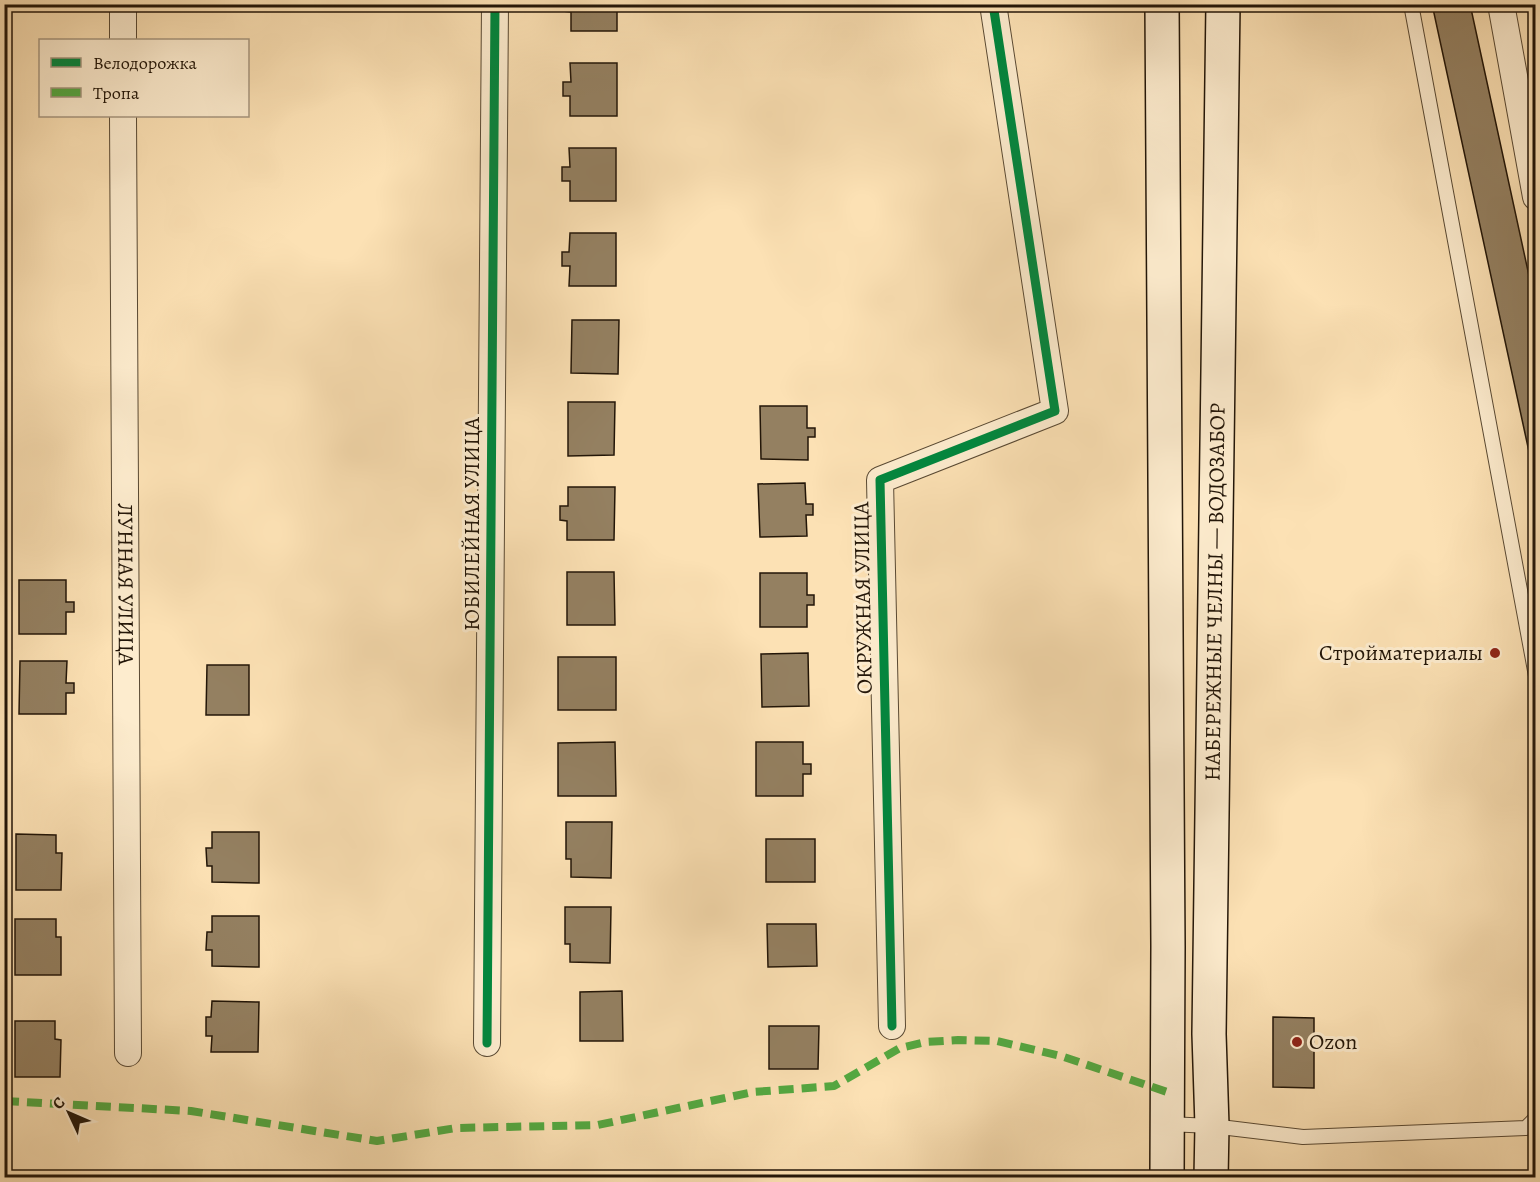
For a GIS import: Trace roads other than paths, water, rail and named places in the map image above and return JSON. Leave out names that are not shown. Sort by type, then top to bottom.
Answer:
[{"type":"main road","name":"НАБЕРЕЖНЫЕ ЧЕЛНЫ — ВОДОЗАБОР","points":[[1162,4],[1168,934],[1167,1178]]},
{"type":"main road","name":"НАБЕРЕЖНЫЕ ЧЕЛНЫ — ВОДОЗАБОР","points":[[1211,1178],[1209,1034],[1223,4]]},
{"type":"street","points":[[123,4],[123,39]]},
{"type":"street","name":"ЮБИЛЕЙНАЯ УЛИЦА","points":[[487,1043],[495,4]]},
{"type":"street","name":"ОКРУЖНАЯ УЛИЦА","points":[[892,1026],[880,480],[1055,411],[993,4]]},
{"type":"street","points":[[1501,4],[1536,197]]},
{"type":"street","name":"ЛУННАЯ УЛИЦА","points":[[123,117],[128,1053]]},
{"type":"lane","points":[[1411,4],[1536,676]]},
{"type":"lane","points":[[1167,1124],[1212,1126],[1303,1137],[1533,1125]]},
{"type":"place","name":"Стройматериалы","points":[[1495,653]]},
{"type":"place","name":"Ozon","points":[[1297,1042]]}]
